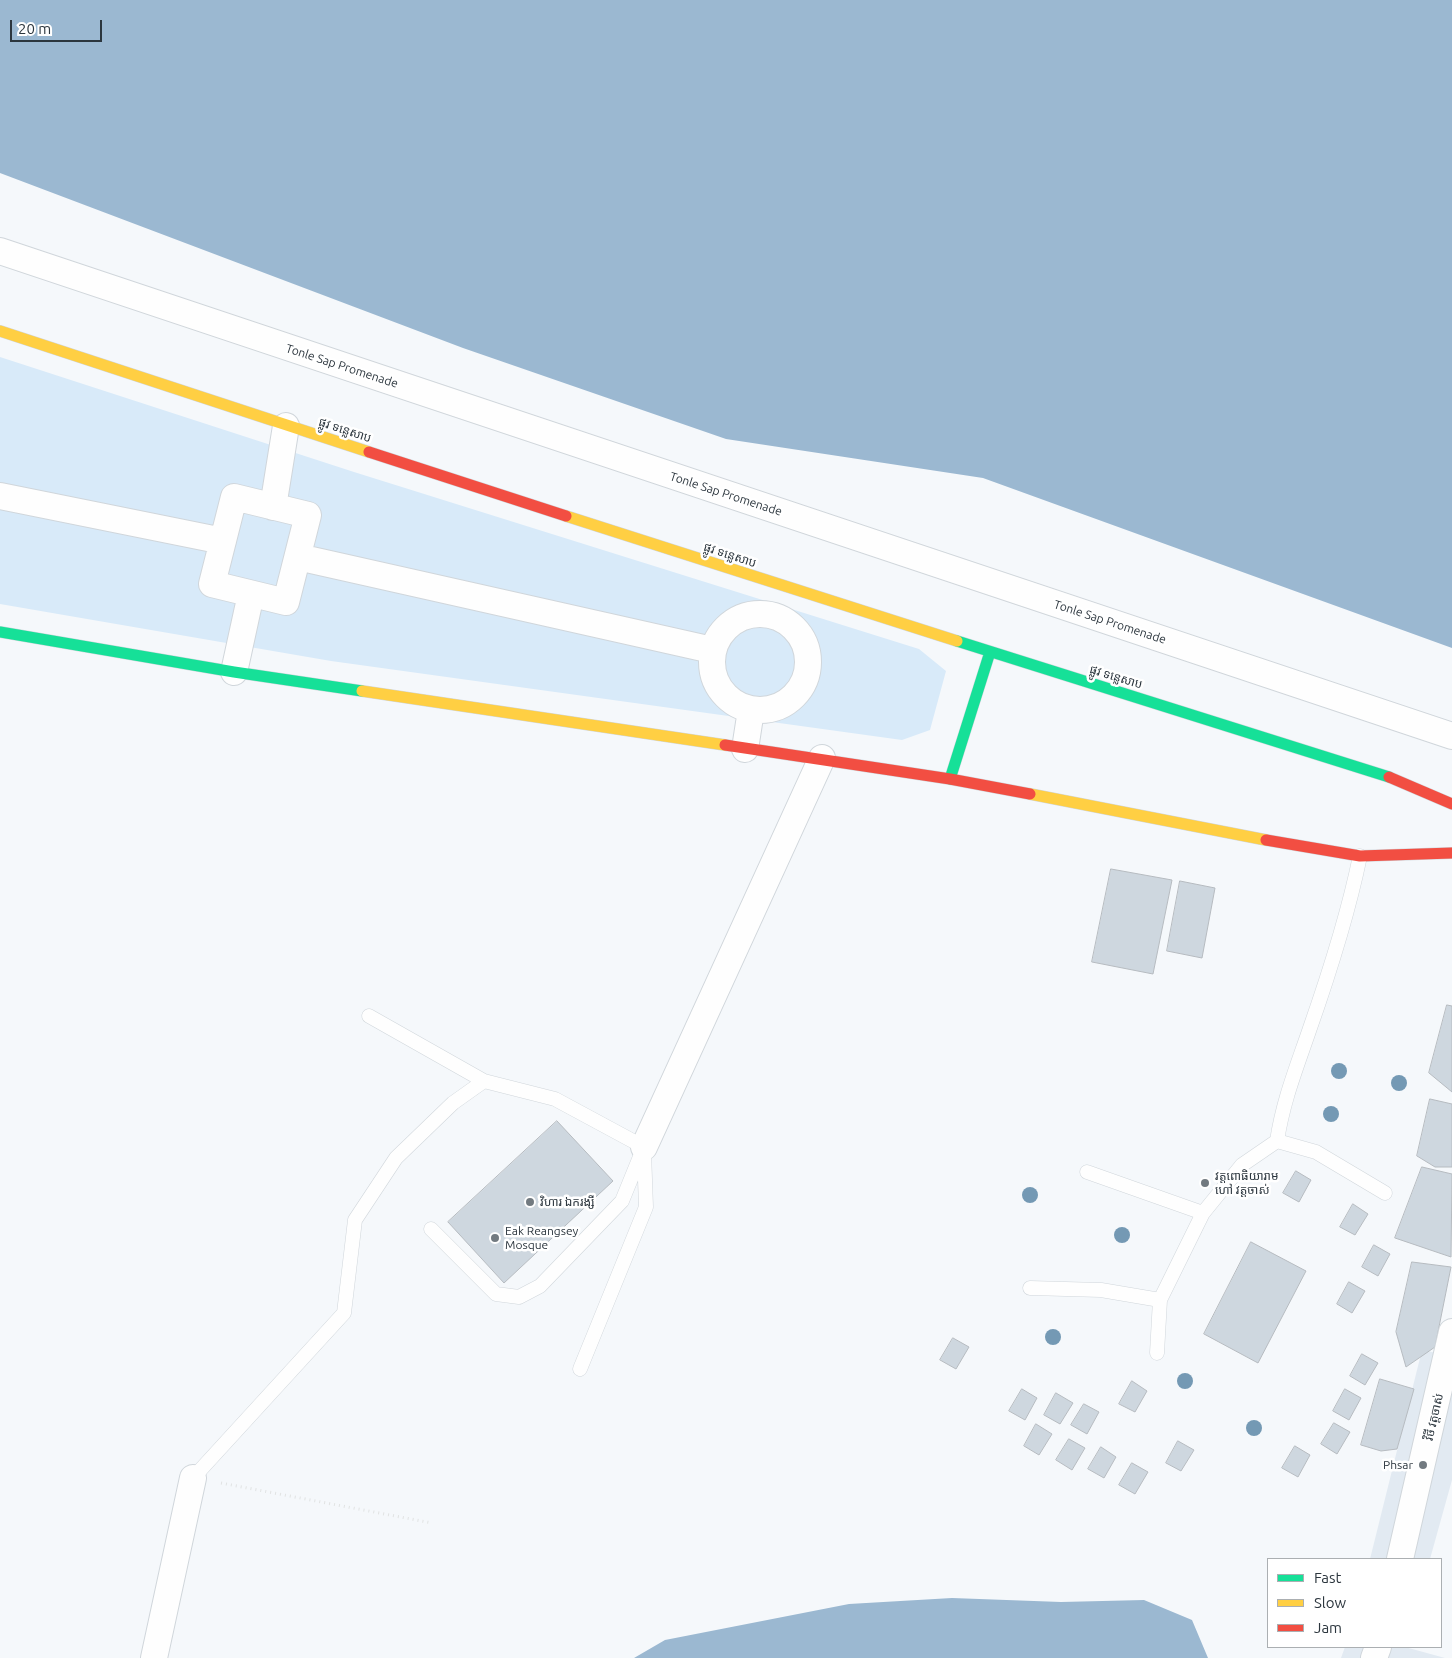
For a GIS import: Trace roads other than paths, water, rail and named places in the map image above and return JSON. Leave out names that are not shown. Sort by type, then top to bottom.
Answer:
[{"type":"street","name":"Tonle Sap Promenade","points":[[0,251],[1452,736]]},
{"type":"street","name":"ផ្លូវ ទន្លេសាប","points":[[0,331],[286,426],[784,587],[1343,761],[1409,784],[1452,804]]},
{"type":"street","points":[[273,507],[286,426]]},
{"type":"street","points":[[0,496],[223,542]]},
{"type":"street","points":[[234,497],[308,516],[286,602],[212,584],[223,542],[234,497]]},
{"type":"street","points":[[298,557],[712,650]]},
{"type":"street","points":[[773,616],[784,587]]},
{"type":"street","points":[[234,672],[252,594]]},
{"type":"street","points":[[764,614],[773,616],[783,619],[796,630],[805,643],[809,659],[808,675],[796,696],[782,706],[759,711],[742,708],[730,701],[717,686],[711,661],[712,650],[719,636],[730,625],[745,616],[764,614]]},
{"type":"street","points":[[0,632],[234,672],[745,749],[822,758],[950,779],[1309,848],[1360,856],[1452,853]]},
{"type":"street","points":[[950,779],[990,652]]},
{"type":"street","points":[[745,749],[751,710]]},
{"type":"street","points":[[644,1147],[822,758]]},
{"type":"street","name":"វិថី វត្តចាស់","points":[[1400,1558],[1452,1332]]},
{"type":"street","points":[[154,1658],[194,1478]]},
{"type":"lane","points":[[1157,1353],[1160,1300],[1203,1212],[1242,1165],[1277,1141],[1282,1107],[1310,1030],[1353,891],[1360,856]]},
{"type":"lane","points":[[369,1016],[484,1081],[555,1099],[644,1147]]},
{"type":"lane","points":[[194,1478],[344,1313],[355,1220],[396,1158],[453,1103],[484,1081]]},
{"type":"lane","points":[[1277,1141],[1316,1152],[1384,1193]]},
{"type":"lane","points":[[431,1229],[496,1294],[519,1298],[540,1286],[622,1201],[644,1147]]},
{"type":"lane","points":[[580,1369],[646,1207],[644,1147]]},
{"type":"lane","points":[[1087,1172],[1203,1212]]},
{"type":"lane","points":[[1030,1288],[1101,1290],[1160,1300]]},
{"type":"water","points":[[0,0],[1452,0],[1452,648],[983,478],[726,439],[463,348],[0,173]]},
{"type":"water","points":[[952,1598],[1061,1602],[1144,1600],[1192,1620],[1208,1658],[634,1658],[665,1640],[849,1604]]},
{"type":"place","name":"វត្តពោធិយារាម ហៅ វត្តចាស់","points":[[1205,1183]]},
{"type":"place","name":"វិហារ ឯករង្សី","points":[[530,1202]]},
{"type":"place","name":"Eak Reangsey Mosque","points":[[495,1238]]},
{"type":"place","name":"Phsar","points":[[1423,1465]]}]
